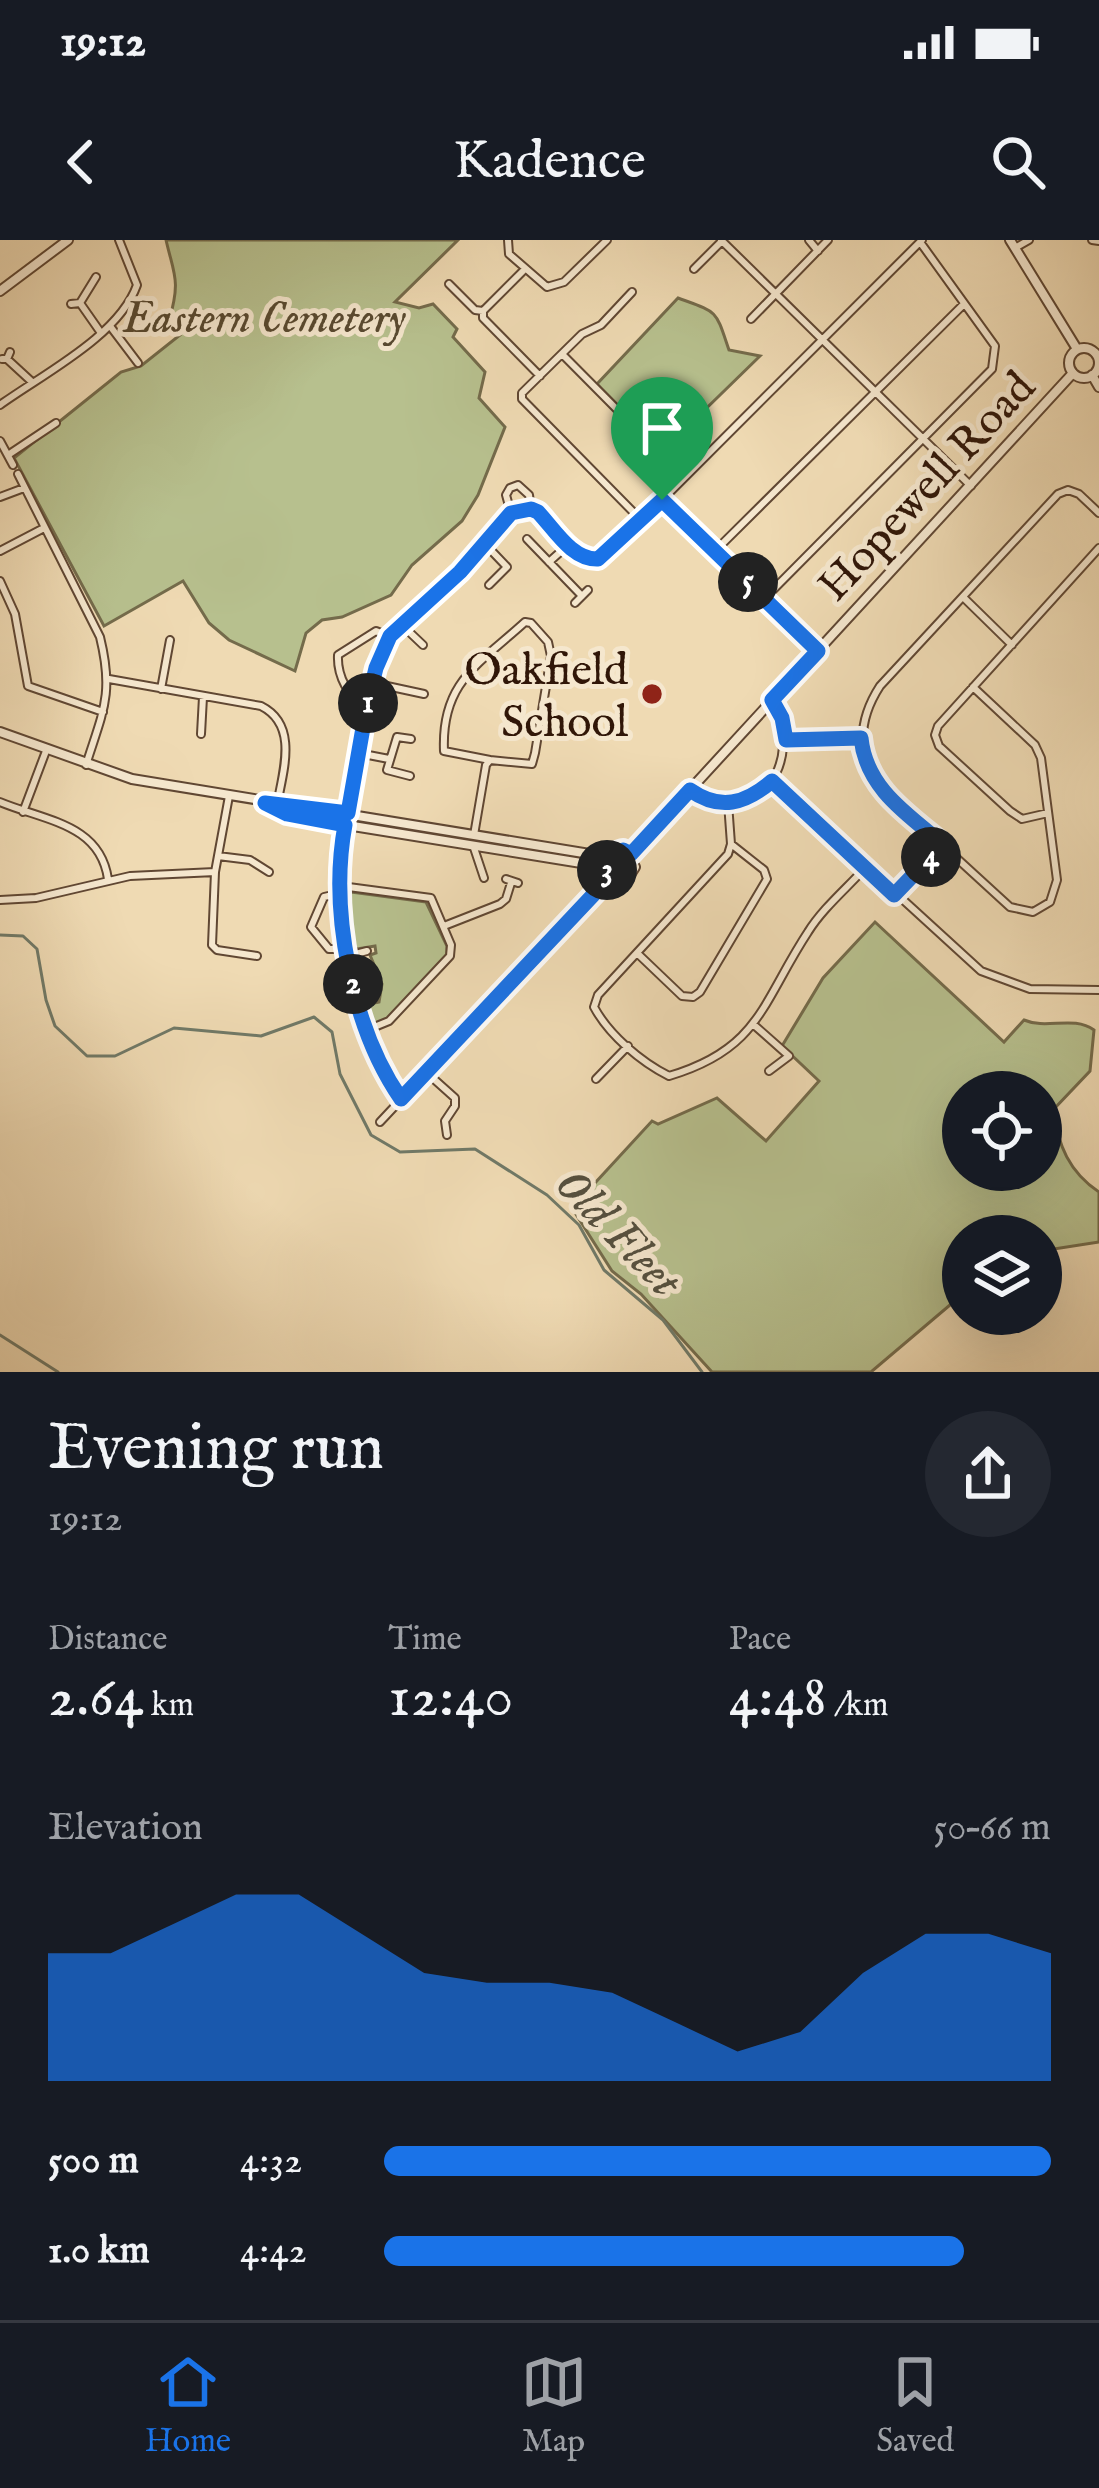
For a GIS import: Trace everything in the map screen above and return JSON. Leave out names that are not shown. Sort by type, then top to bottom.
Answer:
[{"type":"street","points":[[0,291],[68,240]]},
{"type":"street","points":[[0,404],[110,326],[130,302],[136,285],[119,240]]},
{"type":"street","points":[[508,240],[509,254],[547,287],[564,282],[607,240]]},
{"type":"street","points":[[694,269],[722,240],[971,486]]},
{"type":"street","points":[[809,240],[818,250]]},
{"type":"street","points":[[751,319],[828,240]]},
{"type":"street","points":[[1029,240],[1013,244],[1077,350]]},
{"type":"street","points":[[511,513],[506,495],[518,485],[529,495],[531,509],[568,545],[586,560],[598,559],[921,241],[995,346],[992,369],[764,599]]},
{"type":"street","points":[[524,270],[483,311],[483,318],[540,376]]},
{"type":"street","points":[[96,278],[75,303],[100,333]]},
{"type":"street","points":[[449,284],[475,310],[483,311]]},
{"type":"street","points":[[632,292],[601,325],[582,334],[522,393],[522,399],[640,520]]},
{"type":"street","points":[[716,550],[965,303]]},
{"type":"street","points":[[616,311],[624,318]]},
{"type":"street","points":[[110,326],[133,362]]},
{"type":"street","points":[[1077,350],[1096,349],[1098,362],[1092,375]]},
{"type":"street","points":[[1077,350],[1069,362],[1073,373],[1092,375]]},
{"type":"street","points":[[562,354],[684,477]]},
{"type":"street","points":[[6,356],[32,382]]},
{"type":"street","name":"Hopewell Road","points":[[631,854],[1073,373]]},
{"type":"street","points":[[1092,375],[1099,387]]},
{"type":"street","points":[[8,454],[56,423]]},
{"type":"street","points":[[0,441],[13,465]]},
{"type":"street","points":[[17,474],[100,638],[110,679],[86,765]]},
{"type":"street","points":[[0,497],[24,488]]},
{"type":"street","points":[[973,687],[1035,745],[1041,758],[1056,890],[1050,902],[1033,912],[1010,907],[880,788],[869,771],[861,738],[869,705],[880,686],[1058,494],[1068,490],[1078,494],[1099,513]]},
{"type":"street","points":[[662,500],[818,651]]},
{"type":"street","points":[[348,813],[367,705],[390,636],[486,545],[511,513],[531,509]]},
{"type":"street","points":[[0,551],[44,528]]},
{"type":"street","points":[[527,539],[582,596]]},
{"type":"street","points":[[486,545],[507,567],[489,586]]},
{"type":"street","points":[[548,562],[568,545]]},
{"type":"street","points":[[1048,814],[1022,818],[1010,812],[939,746],[935,735],[938,726],[1099,548]]},
{"type":"street","points":[[0,581],[15,614],[28,686],[103,712]]},
{"type":"street","points":[[962,596],[1012,645]]},
{"type":"street","points":[[525,622],[531,623],[548,642],[551,656],[532,764],[490,760],[444,751],[450,698],[458,682],[525,622]]},
{"type":"street","points":[[402,625],[424,645]]},
{"type":"street","points":[[367,705],[351,697],[338,655],[376,631],[390,636]]},
{"type":"street","points":[[161,689],[170,640]]},
{"type":"street","points":[[110,679],[273,712],[284,727],[286,747],[277,806]]},
{"type":"street","points":[[373,683],[398,693],[424,694]]},
{"type":"street","points":[[201,734],[203,697]]},
{"type":"street","points":[[690,790],[715,804],[728,803],[755,796],[772,781],[786,740],[772,700]]},
{"type":"street","points":[[0,732],[132,779],[265,803],[345,825],[474,840]]},
{"type":"street","points":[[410,776],[387,770],[397,736],[411,739]]},
{"type":"street","points":[[786,740],[861,738]]},
{"type":"street","points":[[23,812],[46,751]]},
{"type":"street","points":[[358,753],[389,759]]},
{"type":"street","points":[[484,878],[474,840],[490,760]]},
{"type":"street","points":[[772,781],[958,953],[995,977],[1055,992],[1098,989]]},
{"type":"street","points":[[229,796],[215,872],[212,945],[217,950],[257,956]]},
{"type":"street","points":[[0,802],[80,832],[103,853],[107,879]]},
{"type":"street","points":[[728,803],[728,854],[598,995],[594,1007],[628,1046],[669,1076],[699,1067],[734,1045],[754,1025],[808,931],[865,868]]},
{"type":"street","points":[[277,806],[348,813],[608,867],[619,880],[632,875],[635,866],[631,854],[619,850],[608,867],[380,1122]]},
{"type":"street","points":[[345,825],[341,890],[348,953],[365,1030],[384,1075],[401,1099]]},
{"type":"street","points":[[637,953],[682,996],[700,992],[767,879],[764,870],[731,844]]},
{"type":"street","points":[[894,895],[943,844]]},
{"type":"street","points":[[218,856],[250,860],[269,872]]},
{"type":"street","points":[[0,900],[36,898],[107,879],[215,872]]},
{"type":"street","points":[[444,926],[500,904],[512,882]]},
{"type":"street","points":[[365,1030],[389,1021],[450,956],[436,905],[426,896],[341,890],[325,897],[311,927],[329,950],[367,951]]},
{"type":"street","points":[[754,1025],[788,1056],[769,1071]]},
{"type":"street","points":[[596,1079],[628,1046]]},
{"type":"street","points":[[426,1072],[455,1098],[445,1121],[447,1135]]},
{"type":"green space","name":"Eastern Cemetery","points":[[166,240],[458,240],[395,302],[419,308],[433,304],[457,329],[453,337],[485,372],[479,398],[505,427],[478,495],[462,521],[412,565],[391,595],[342,617],[322,620],[306,633],[295,671],[229,640],[209,623],[183,581],[104,626],[14,458],[121,372],[141,366],[180,335],[169,321],[175,287]]},
{"type":"green space","points":[[678,298],[714,314],[729,350],[760,356],[683,431],[675,425],[656,444],[597,384]]},
{"type":"green space","points":[[351,892],[426,902],[447,946],[447,956],[388,1020],[366,1029],[361,1006],[379,1002],[382,984],[370,955],[376,953],[375,946],[357,949],[352,944],[347,899]]},
{"type":"green space","points":[[875,922],[1004,1042],[1024,1020],[1094,1030],[1090,1071],[1062,1101],[1062,1071],[942,1071],[942,1191],[1062,1191],[1062,1145],[1080,1176],[1099,1192],[1099,1242],[1062,1248],[1062,1215],[942,1215],[942,1312],[871,1372],[712,1372],[641,1294],[612,1271],[572,1208],[652,1121],[658,1124],[717,1098],[766,1141],[819,1081],[782,1046],[823,978]]},
{"type":"waterway","name":"Old Fleet","points":[[0,935],[23,936],[37,949],[55,1026],[87,1056],[115,1056],[174,1028],[261,1036],[314,1017],[332,1032],[340,1074],[371,1135],[400,1152],[475,1149],[547,1195],[579,1225],[604,1270],[663,1320],[702,1372]]},
{"type":"waterway","points":[[0,1335],[58,1372]]},
{"type":"place","name":"Oakfield School","points":[[652,694]]},
{"type":"route","points":[[662,500],[818,651],[772,700],[786,740],[861,738],[869,771],[880,788],[943,844],[894,895],[772,781],[755,796],[728,803],[715,804],[690,790],[631,854],[619,850],[611,854],[606,867],[611,876],[401,1099],[369,1044],[351,973],[341,893],[345,825],[287,814],[265,803],[348,813],[367,705],[390,636],[460,572],[511,513],[538,512],[576,553],[586,560],[598,559],[662,500]]}]
